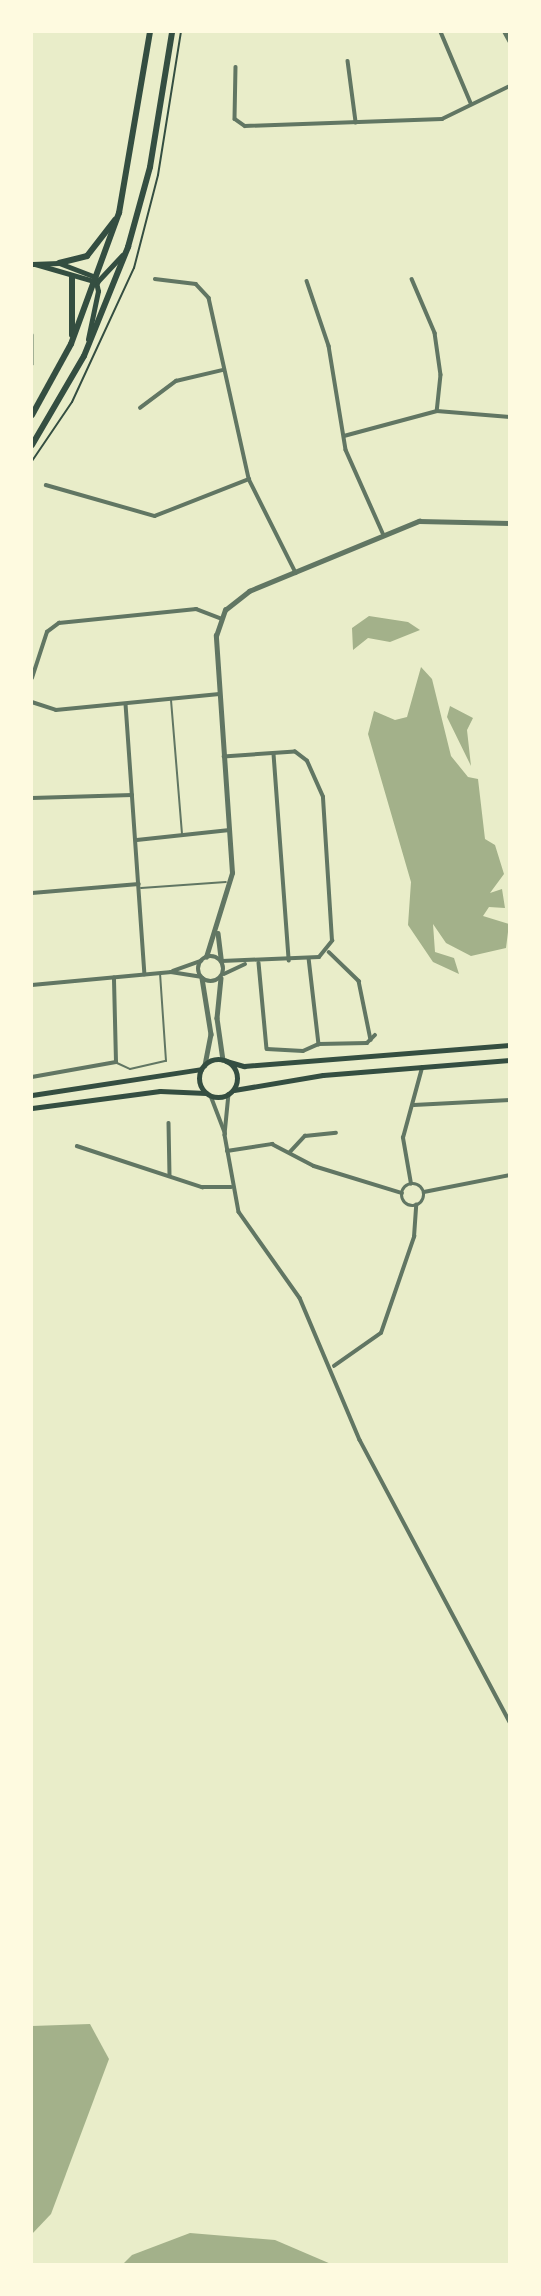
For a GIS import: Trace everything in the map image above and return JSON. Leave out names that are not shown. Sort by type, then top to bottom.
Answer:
[{"type":"highway","points":[[32,415],[71,344],[97,282],[119,214],[150,32]]},
{"type":"highway","points":[[32,445],[84,356],[128,247],[152,154],[172,32]]},
{"type":"highway","points":[[59,263],[87,256],[119,214]]},
{"type":"highway","points":[[71,344],[72,277]]},
{"type":"main road","points":[[84,356],[97,282],[128,247]]},
{"type":"main road","points":[[32,264],[59,263],[97,282]]},
{"type":"main road","points":[[32,264],[97,282]]},
{"type":"main road","points":[[32,1095],[203,1067],[225,1060],[244,1066],[509,1045]]},
{"type":"main road","points":[[225,1060],[236,1070],[232,1092]]},
{"type":"main road","points":[[32,1108],[160,1091],[209,1094],[232,1092],[422,1066],[509,1060]]},
{"type":"main road","points":[[203,1067],[209,1094]]},
{"type":"street","points":[[441,32],[471,103]]},
{"type":"street","points":[[505,32],[509,41]]},
{"type":"street","points":[[348,61],[356,122]]},
{"type":"street","points":[[236,67],[235,119],[244,126],[442,119],[509,86]]},
{"type":"street","points":[[155,279],[205,289],[249,479],[296,573]]},
{"type":"street","points":[[412,279],[435,332],[441,375],[437,411]]},
{"type":"street","points":[[307,281],[329,346],[344,436],[383,533]]},
{"type":"street","points":[[32,335],[32,363]]},
{"type":"street","points":[[140,408],[176,382],[223,370]]},
{"type":"street","points":[[344,436],[437,411],[509,417]]},
{"type":"street","points":[[46,485],[155,516],[249,479]]},
{"type":"street","points":[[203,1067],[211,1034],[202,978],[203,959],[218,932],[231,883],[220,694],[220,618],[239,596],[383,533],[419,521],[509,523]]},
{"type":"street","points":[[32,678],[47,632],[59,622],[196,609],[220,618]]},
{"type":"street","points":[[32,702],[56,710],[220,694]]},
{"type":"street","points":[[126,704],[145,974]]},
{"type":"street","points":[[225,757],[274,754],[304,756],[323,797],[328,952],[357,977],[370,1040]]},
{"type":"street","points":[[274,754],[289,960]]},
{"type":"street","points":[[32,798],[132,795]]},
{"type":"street","points":[[137,840],[230,830]]},
{"type":"street","points":[[32,892],[140,886]]},
{"type":"street","points":[[218,932],[222,976],[217,1018],[225,1060]]},
{"type":"street","points":[[171,972],[203,959],[247,964],[309,958],[328,952]]},
{"type":"street","points":[[309,958],[319,1044]]},
{"type":"street","points":[[259,963],[267,1049],[303,1051],[319,1044],[370,1040],[375,1035]]},
{"type":"street","points":[[32,985],[171,972],[202,978],[222,976],[247,964]]},
{"type":"street","points":[[32,1077],[116,1062],[114,978]]},
{"type":"street","points":[[422,1066],[414,1105],[403,1138],[411,1184],[424,1192],[509,1175]]},
{"type":"street","points":[[225,1135],[232,1092]]},
{"type":"street","points":[[209,1094],[225,1135],[231,1187],[239,1212],[300,1298],[334,1366],[360,1440],[509,1722]]},
{"type":"street","points":[[414,1105],[509,1100]]},
{"type":"street","points":[[169,1123],[170,1176]]},
{"type":"street","points":[[290,1152],[305,1136],[336,1133]]},
{"type":"street","points":[[227,1151],[272,1144],[314,1166],[402,1194],[416,1205]]},
{"type":"street","points":[[77,1146],[170,1176],[231,1187]]},
{"type":"street","points":[[402,1194],[411,1184]]},
{"type":"street","points":[[334,1366],[381,1333],[414,1237],[416,1205],[424,1192]]},
{"type":"lane","points":[[171,698],[182,835]]},
{"type":"lane","points":[[140,886],[231,883]]},
{"type":"lane","points":[[116,1062],[130,1069],[166,1061],[160,973]]},
{"type":"shaded area","points":[[369,616],[408,622],[420,630],[390,642],[368,638],[353,650],[352,628]]},
{"type":"shaded area","points":[[421,667],[432,679],[451,756],[468,777],[478,779],[485,839],[495,845],[504,874],[490,893],[502,889],[505,908],[489,907],[483,916],[509,924],[506,948],[471,956],[446,943],[433,924],[435,952],[454,958],[459,974],[433,962],[408,925],[411,882],[368,734],[374,711],[395,720],[407,717]]},
{"type":"shaded area","points":[[450,706],[473,718],[467,730],[471,766],[447,717]]},
{"type":"shaded area","points":[[90,2024],[109,2059],[51,2214],[32,2234],[32,2026]]},
{"type":"shaded area","points":[[190,2233],[275,2240],[331,2264],[123,2264],[132,2255]]}]
